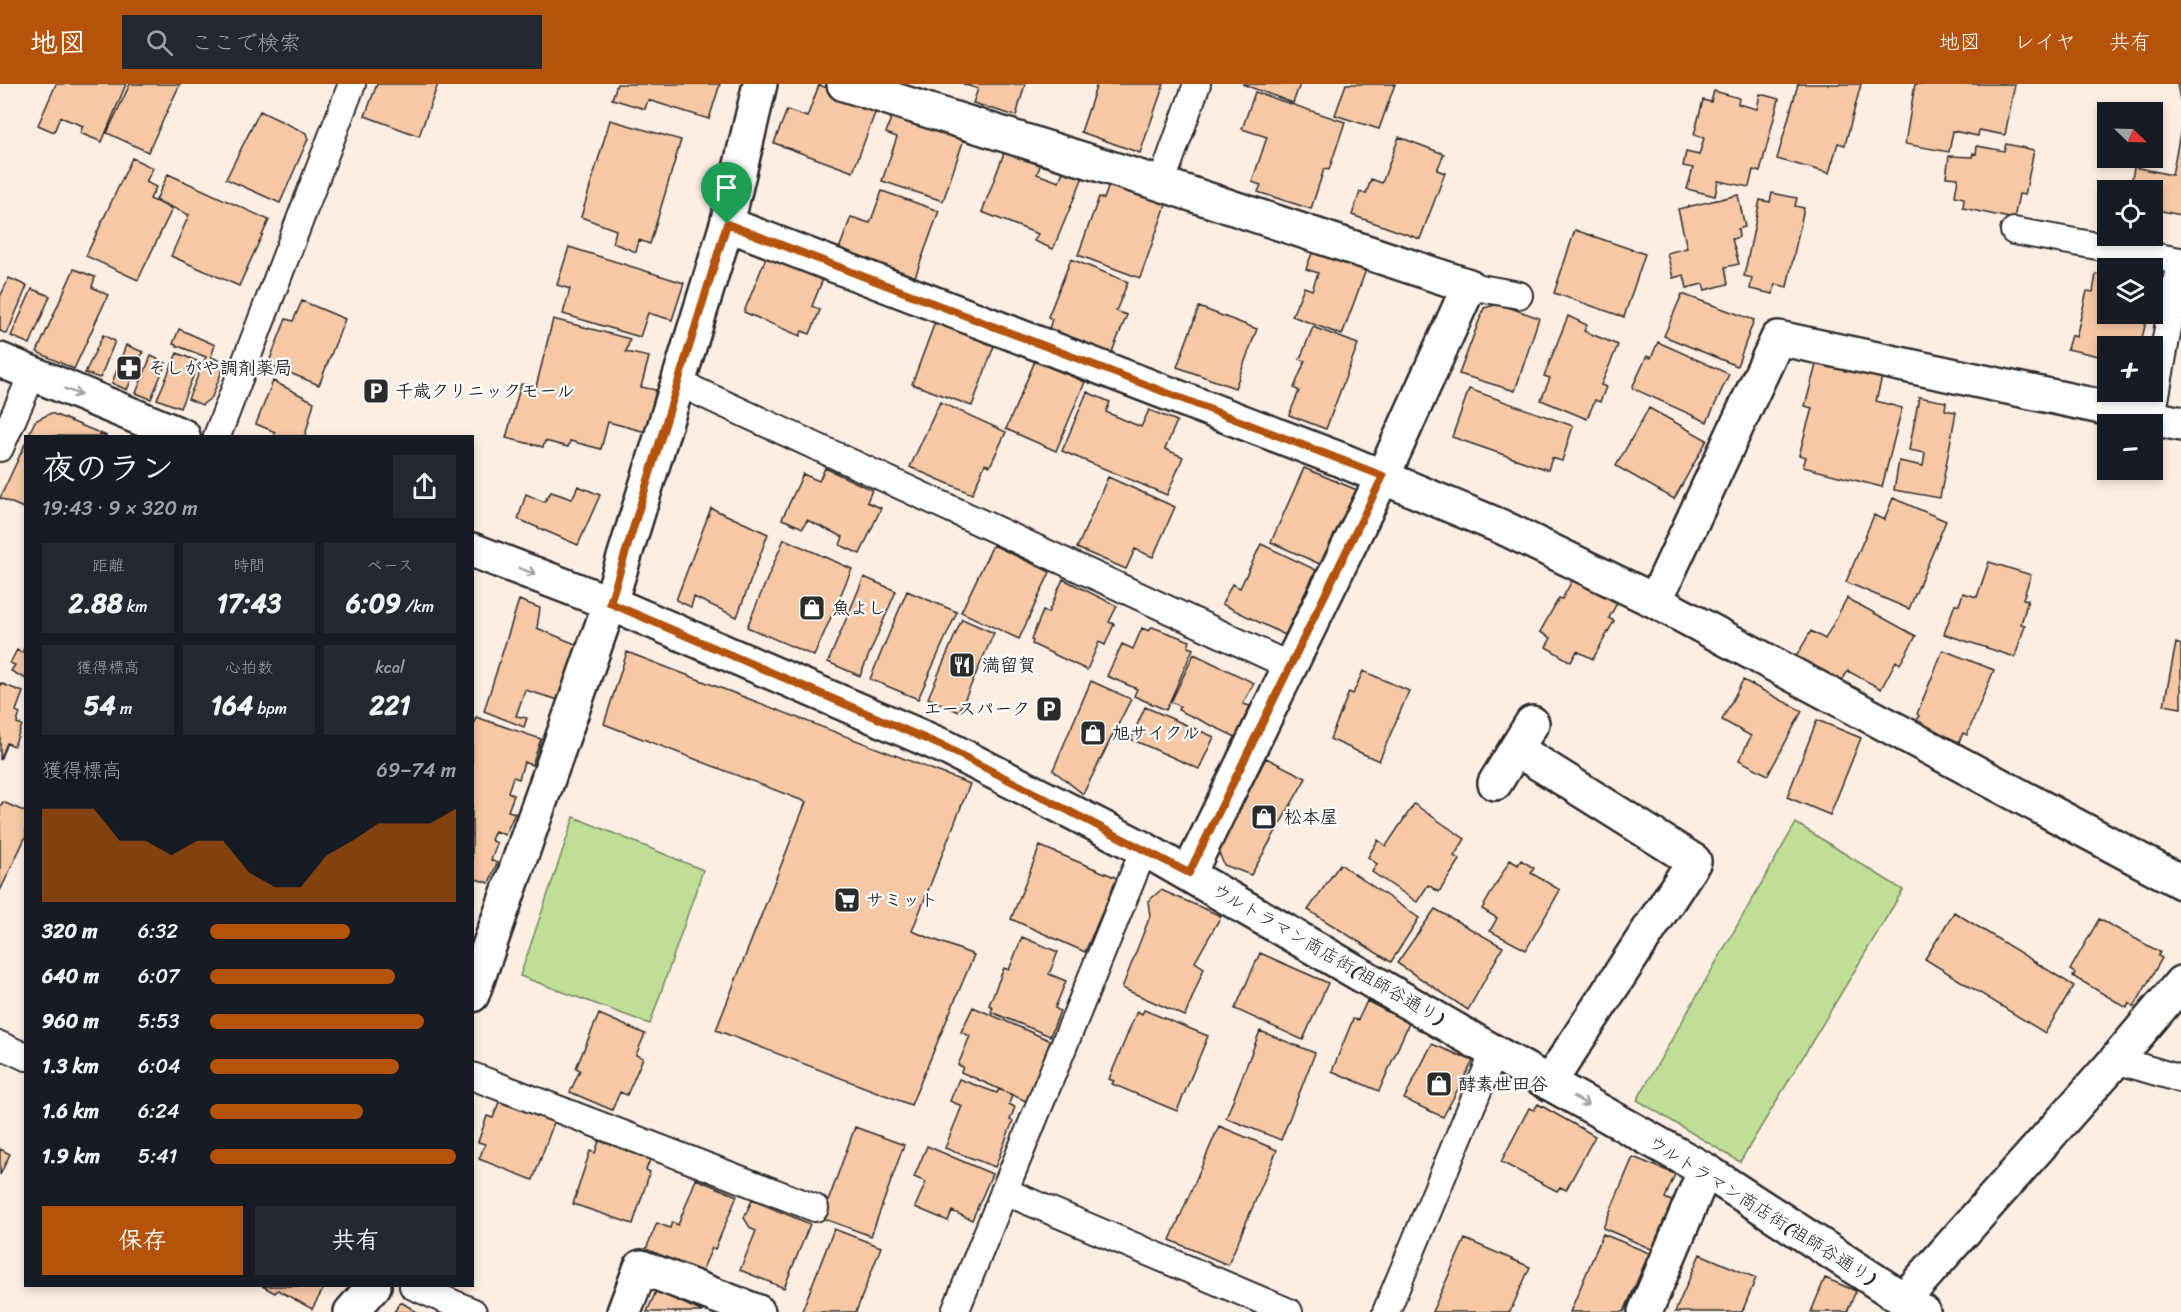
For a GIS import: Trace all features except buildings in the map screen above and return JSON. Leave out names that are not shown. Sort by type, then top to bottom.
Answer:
[{"type":"street","points":[[474,989],[610,603],[727,224],[760,84]]},
{"type":"street","points":[[844,84],[1161,184],[1469,286],[1383,476],[1189,873]]},
{"type":"street","points":[[727,224],[1383,476],[1502,527],[1655,601],[2181,882]]},
{"type":"street","points":[[1655,601],[1778,338],[2166,420]]},
{"type":"street","points":[[0,360],[181,435]]},
{"type":"street","name":"ウルトラマン商店街(祖師谷通り)","points":[[474,551],[610,603],[947,748],[1144,849],[1189,873],[1494,1052],[1705,1170],[1914,1305]]},
{"type":"street","points":[[1495,783],[1524,736],[1694,861],[1549,1083]]},
{"type":"street","points":[[1914,1305],[2181,983]]},
{"type":"street","points":[[1645,1312],[1705,1170]]},
{"type":"street","points":[[624,1312],[641,1267],[758,1312]]},
{"type":"street","points":[[351,1312],[373,1287]]},
{"type":"lane","points":[[217,435],[352,84]]},
{"type":"lane","points":[[1161,184],[1197,84]]},
{"type":"lane","points":[[2014,231],[2180,261],[2166,420]]},
{"type":"lane","points":[[1469,286],[1519,295]]},
{"type":"lane","points":[[0,448],[32,375]]},
{"type":"lane","points":[[679,383],[1290,666]]},
{"type":"lane","points":[[955,1312],[1144,849]]},
{"type":"lane","points":[[0,1045],[24,1056]]},
{"type":"lane","points":[[1386,1312],[1494,1052]]},
{"type":"lane","points":[[2116,1060],[2181,1079]]},
{"type":"lane","points":[[474,1077],[816,1208]]},
{"type":"lane","points":[[1004,1191],[1289,1312]]},
{"type":"lane","points":[[415,1287],[473,1312]]},
{"type":"green space","points":[[574,817],[703,870],[650,1024],[520,976]]},
{"type":"green space","points":[[1796,823],[1903,890],[1740,1162],[1637,1100]]},
{"type":"place","name":"そしがや調剤薬局","points":[[129,368]]},
{"type":"place","name":"千歳クリニックモール","points":[[376,391]]},
{"type":"place","name":"魚よし","points":[[812,608]]},
{"type":"place","name":"満留賀","points":[[962,665]]},
{"type":"place","name":"エースパーク","points":[[1049,709]]},
{"type":"place","name":"旭サイクル","points":[[1093,733]]},
{"type":"place","name":"松本屋","points":[[1264,817]]},
{"type":"place","name":"サミット","points":[[847,900]]},
{"type":"place","name":"酵素世田谷","points":[[1439,1084]]},
{"type":"route","points":[[727,224],[1383,476],[1189,873],[947,748],[610,603],[727,224]]}]
